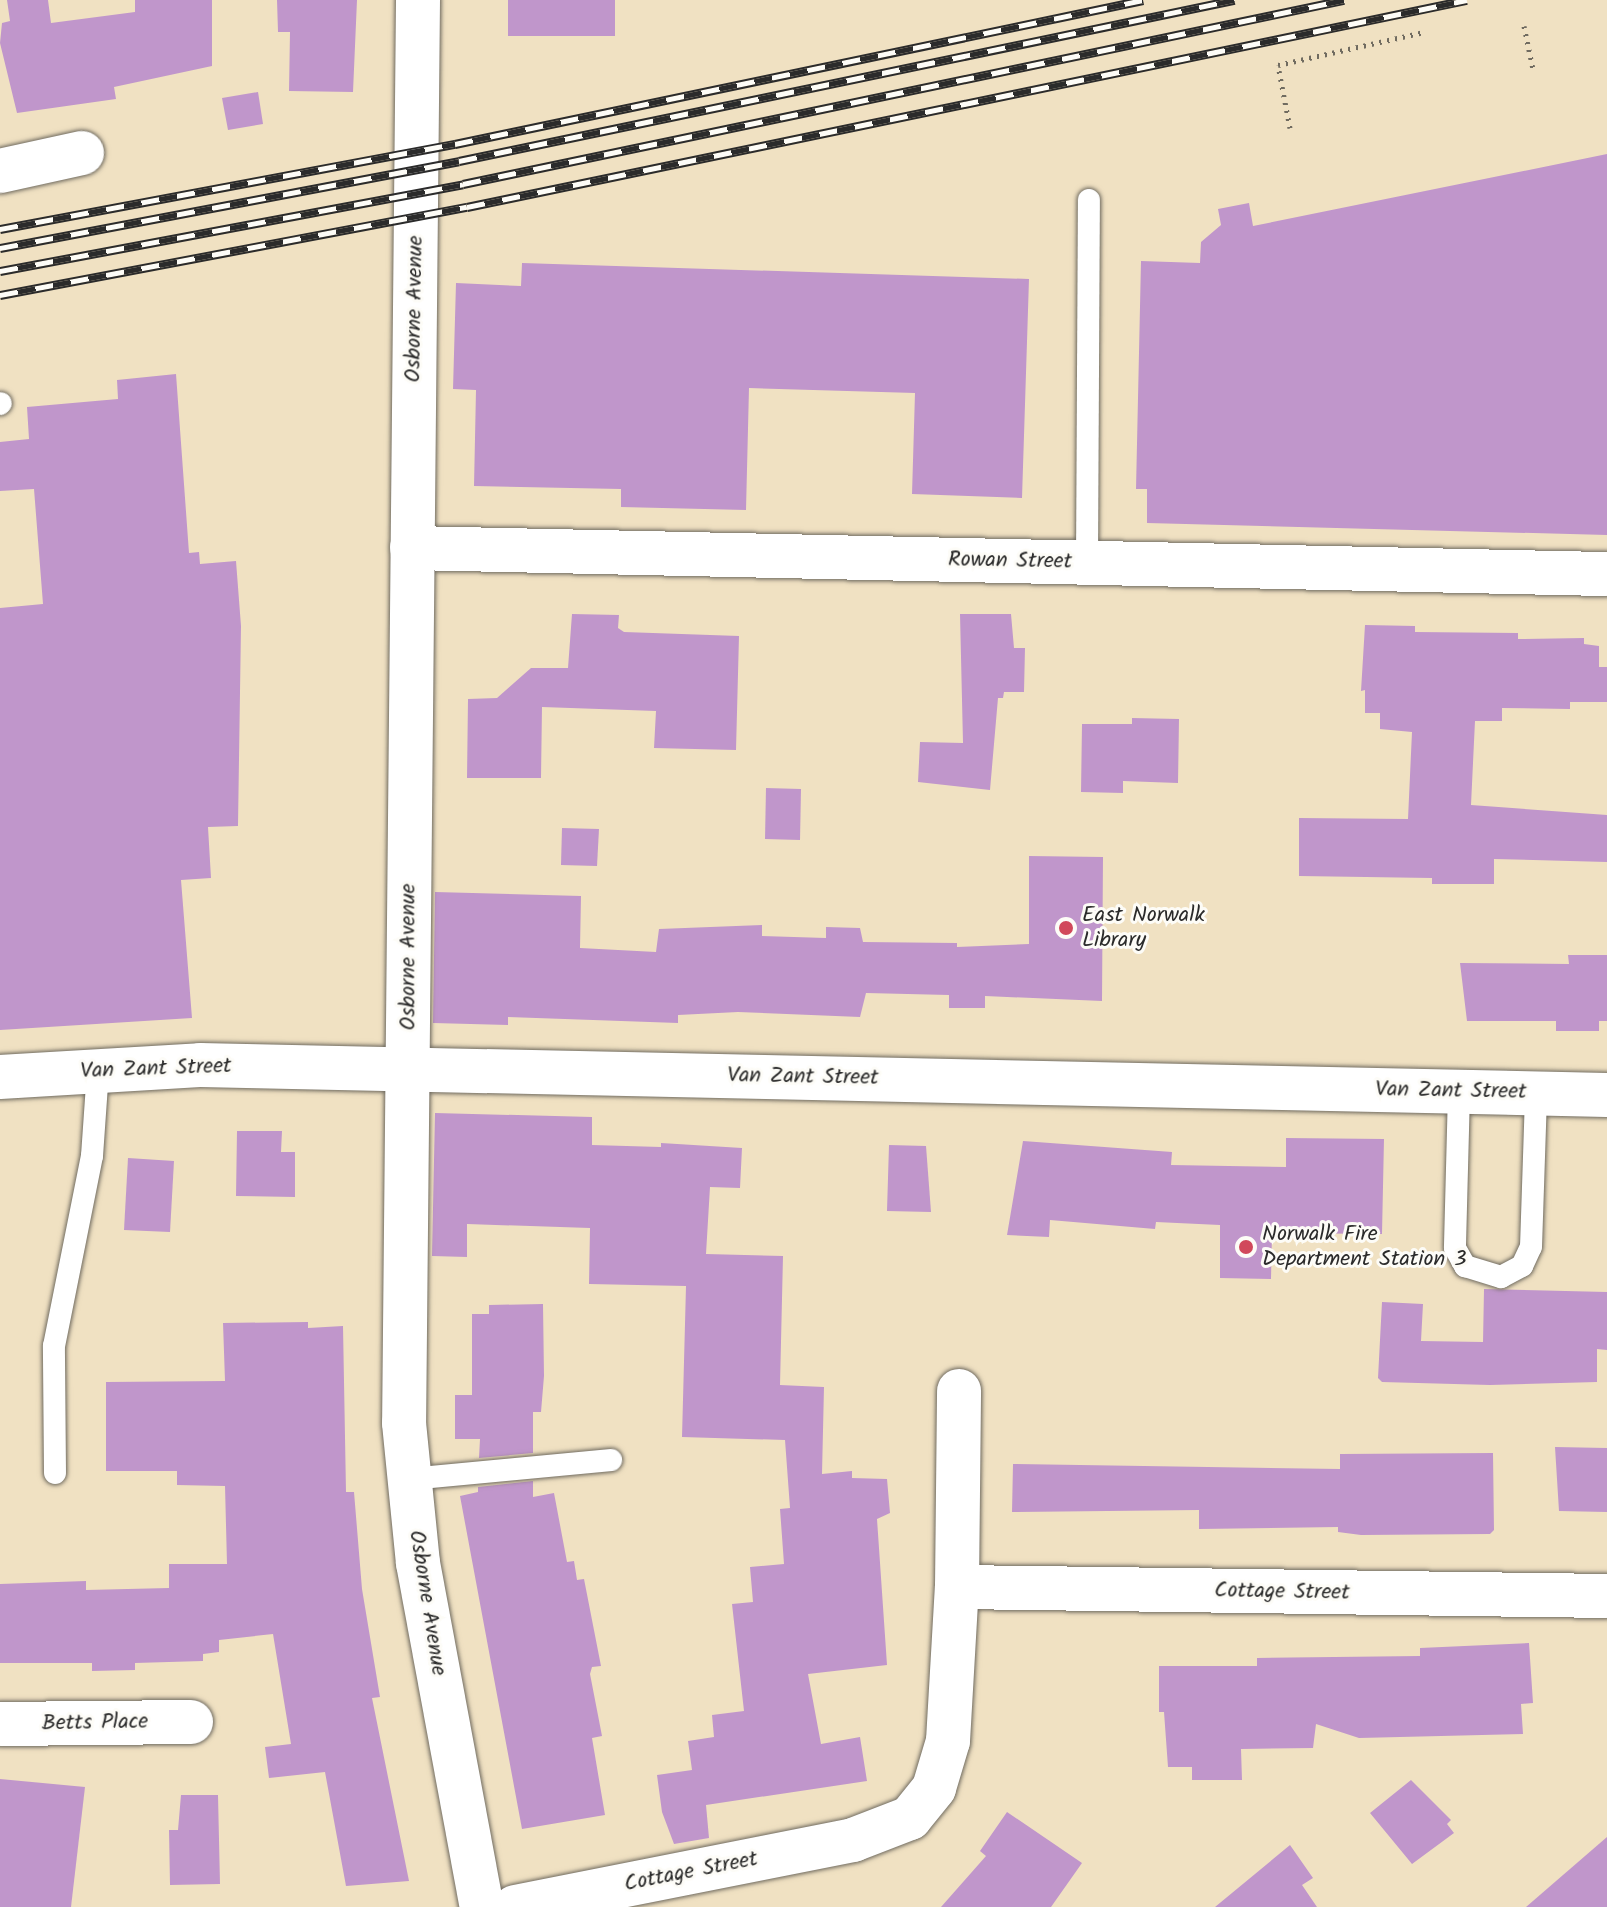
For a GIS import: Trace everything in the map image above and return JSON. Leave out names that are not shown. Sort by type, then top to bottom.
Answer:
[{"type":"street","name":"Osborne Avenue","points":[[418,0],[404,1423],[418,1563],[482,1907]]},
{"type":"street","points":[[0,171],[82,153]]},
{"type":"street","name":"Rowan Street","points":[[412,548],[1607,574]]},
{"type":"street","name":"Van Zant Street","points":[[0,1077],[200,1065],[1607,1095]]},
{"type":"street","name":"Cottage Street","points":[[515,1907],[853,1840],[910,1818],[934,1788],[948,1741],[957,1587],[959,1391]]},
{"type":"street","name":"Cottage Street","points":[[957,1587],[1607,1596]]},
{"type":"street","name":"Betts Place","points":[[0,1724],[191,1722]]},
{"type":"lane","points":[[1087,563],[1089,200]]},
{"type":"lane","points":[[55,1473],[54,1346],[92,1156],[98,1071]]},
{"type":"lane","points":[[1459,1092],[1455,1248],[1465,1266],[1501,1277],[1522,1266],[1531,1247],[1536,1093]]},
{"type":"lane","points":[[410,1479],[611,1460]]},
{"type":"path","points":[[1524,26],[1533,69]]},
{"type":"path","points":[[1290,128],[1278,65],[1425,32]]},
{"type":"building","points":[[7,0],[48,0],[51,23],[135,12],[135,0],[212,0],[212,66],[114,87],[116,99],[17,113],[0,43],[2,23],[10,21]]},
{"type":"building","points":[[277,0],[357,0],[353,92],[289,91],[290,32],[278,32]]},
{"type":"building","points":[[508,0],[615,0],[615,36],[508,36]]},
{"type":"building","points":[[258,92],[263,124],[228,130],[222,98]]},
{"type":"building","points":[[1607,154],[1607,535],[1147,523],[1147,489],[1136,489],[1141,261],[1200,263],[1201,242],[1221,225],[1218,209],[1249,203],[1253,226]]},
{"type":"building","points":[[522,263],[1029,279],[1022,498],[912,494],[915,393],[749,388],[746,510],[621,507],[621,489],[474,486],[476,390],[453,389],[456,283],[521,286]]},
{"type":"building","points":[[176,374],[189,553],[199,552],[200,564],[236,561],[241,626],[238,826],[208,827],[211,878],[181,880],[192,1018],[0,1030],[0,608],[43,604],[34,489],[0,491],[0,442],[29,439],[27,407],[118,399],[117,380]]},
{"type":"building","points":[[572,614],[619,615],[618,628],[624,632],[739,636],[736,750],[654,748],[656,711],[542,707],[541,778],[467,778],[468,699],[497,698],[531,668],[568,668]]},
{"type":"building","points":[[960,614],[1011,614],[1014,648],[1025,648],[1024,692],[1004,692],[1003,698],[998,698],[990,790],[918,782],[920,742],[963,743]]},
{"type":"building","points":[[1365,625],[1415,626],[1415,632],[1518,633],[1518,639],[1584,638],[1584,644],[1599,646],[1599,667],[1607,667],[1607,702],[1570,702],[1570,709],[1502,708],[1502,721],[1475,721],[1471,805],[1607,815],[1607,862],[1494,859],[1494,884],[1432,884],[1432,878],[1299,876],[1299,818],[1408,819],[1412,732],[1380,729],[1380,713],[1365,713],[1365,690],[1361,691]]},
{"type":"building","points":[[1132,718],[1179,719],[1178,783],[1123,781],[1123,793],[1081,792],[1082,724],[1132,724]]},
{"type":"building","points":[[766,788],[801,789],[800,840],[765,839]]},
{"type":"building","points":[[562,828],[599,829],[597,866],[561,865]]},
{"type":"building","points":[[1029,856],[1103,857],[1102,1001],[985,996],[985,1008],[949,1008],[949,995],[866,993],[860,1017],[738,1012],[678,1015],[678,1023],[508,1017],[508,1025],[433,1023],[435,892],[581,896],[580,948],[656,952],[659,929],[762,925],[762,936],[826,938],[826,927],[860,928],[863,942],[957,943],[957,947],[1029,944]]},
{"type":"building","points":[[1568,955],[1607,955],[1607,1021],[1599,1021],[1599,1031],[1556,1031],[1556,1021],[1467,1021],[1460,963],[1569,964]]},
{"type":"building","points":[[435,1113],[592,1117],[592,1145],[661,1147],[661,1143],[742,1148],[740,1188],[710,1187],[706,1254],[783,1256],[780,1385],[824,1387],[822,1474],[852,1471],[852,1478],[887,1479],[890,1513],[877,1519],[887,1665],[808,1674],[821,1744],[860,1737],[867,1781],[706,1805],[709,1838],[674,1844],[662,1812],[657,1775],[692,1770],[688,1741],[714,1737],[712,1715],[744,1711],[732,1604],[753,1602],[750,1567],[784,1564],[780,1509],[790,1508],[785,1440],[682,1437],[686,1286],[589,1284],[590,1228],[467,1224],[467,1257],[432,1256]]},
{"type":"building","points":[[237,1131],[282,1131],[281,1152],[295,1152],[295,1197],[236,1196]]},
{"type":"building","points":[[1286,1138],[1384,1139],[1382,1234],[1272,1233],[1271,1279],[1220,1278],[1220,1225],[1156,1222],[1155,1229],[1050,1220],[1049,1237],[1007,1235],[1023,1141],[1172,1152],[1171,1165],[1286,1167]]},
{"type":"building","points":[[889,1145],[926,1146],[931,1212],[887,1211]]},
{"type":"building","points":[[128,1158],[174,1161],[170,1232],[124,1230]]},
{"type":"building","points":[[1484,1289],[1607,1292],[1607,1350],[1597,1349],[1597,1382],[1490,1385],[1382,1382],[1378,1378],[1382,1302],[1423,1304],[1421,1341],[1483,1342]]},
{"type":"building","points":[[543,1304],[544,1376],[541,1412],[533,1412],[533,1453],[479,1458],[480,1439],[455,1439],[455,1395],[472,1395],[472,1314],[489,1314],[489,1305]]},
{"type":"building","points":[[308,1322],[308,1328],[343,1326],[346,1492],[354,1492],[362,1589],[380,1697],[372,1698],[409,1881],[346,1886],[325,1772],[269,1778],[265,1747],[291,1744],[273,1634],[219,1640],[219,1652],[203,1654],[203,1661],[135,1663],[135,1670],[92,1671],[92,1663],[0,1663],[0,1584],[86,1581],[86,1590],[169,1588],[169,1564],[227,1564],[225,1486],[177,1485],[177,1471],[106,1471],[106,1382],[225,1381],[223,1323]]},
{"type":"building","points":[[1555,1447],[1607,1448],[1607,1512],[1559,1511]]},
{"type":"building","points":[[1493,1453],[1494,1530],[1490,1534],[1361,1535],[1338,1532],[1338,1527],[1199,1529],[1199,1510],[1012,1512],[1013,1464],[1340,1469],[1340,1454]]},
{"type":"building","points":[[533,1481],[533,1497],[554,1493],[567,1562],[574,1561],[577,1580],[584,1579],[601,1666],[592,1667],[590,1674],[602,1736],[592,1738],[605,1815],[522,1829],[460,1496],[478,1492],[478,1487]]},
{"type":"building","points":[[1529,1643],[1533,1703],[1521,1704],[1523,1734],[1359,1738],[1316,1724],[1313,1748],[1241,1749],[1242,1780],[1192,1780],[1192,1767],[1168,1767],[1164,1712],[1159,1712],[1159,1666],[1257,1666],[1257,1658],[1420,1656],[1420,1648]]},
{"type":"building","points":[[0,1779],[85,1787],[71,1907],[0,1907]]},
{"type":"building","points":[[1411,1780],[1451,1820],[1447,1824],[1454,1833],[1412,1864],[1370,1813]]},
{"type":"building","points":[[181,1795],[218,1795],[220,1884],[170,1885],[169,1830],[178,1830]]},
{"type":"building","points":[[1007,1812],[1082,1863],[1051,1907],[941,1907],[986,1856],[980,1851]]},
{"type":"building","points":[[1607,1837],[1607,1907],[1526,1907]]},
{"type":"building","points":[[1290,1845],[1313,1878],[1302,1885],[1317,1907],[1215,1907]]},
{"type":"railway","points":[[0,229],[455,144],[1143,0]]},
{"type":"railway","points":[[0,248],[459,161],[1234,0]]},
{"type":"railway","points":[[0,271],[463,184],[1344,0]]},
{"type":"railway","points":[[0,295],[467,207],[1467,0]]},
{"type":"place","name":"East Norwalk Library","points":[[1066,928]]},
{"type":"place","name":"Norwalk Fire Department Station 3","points":[[1246,1247]]}]
